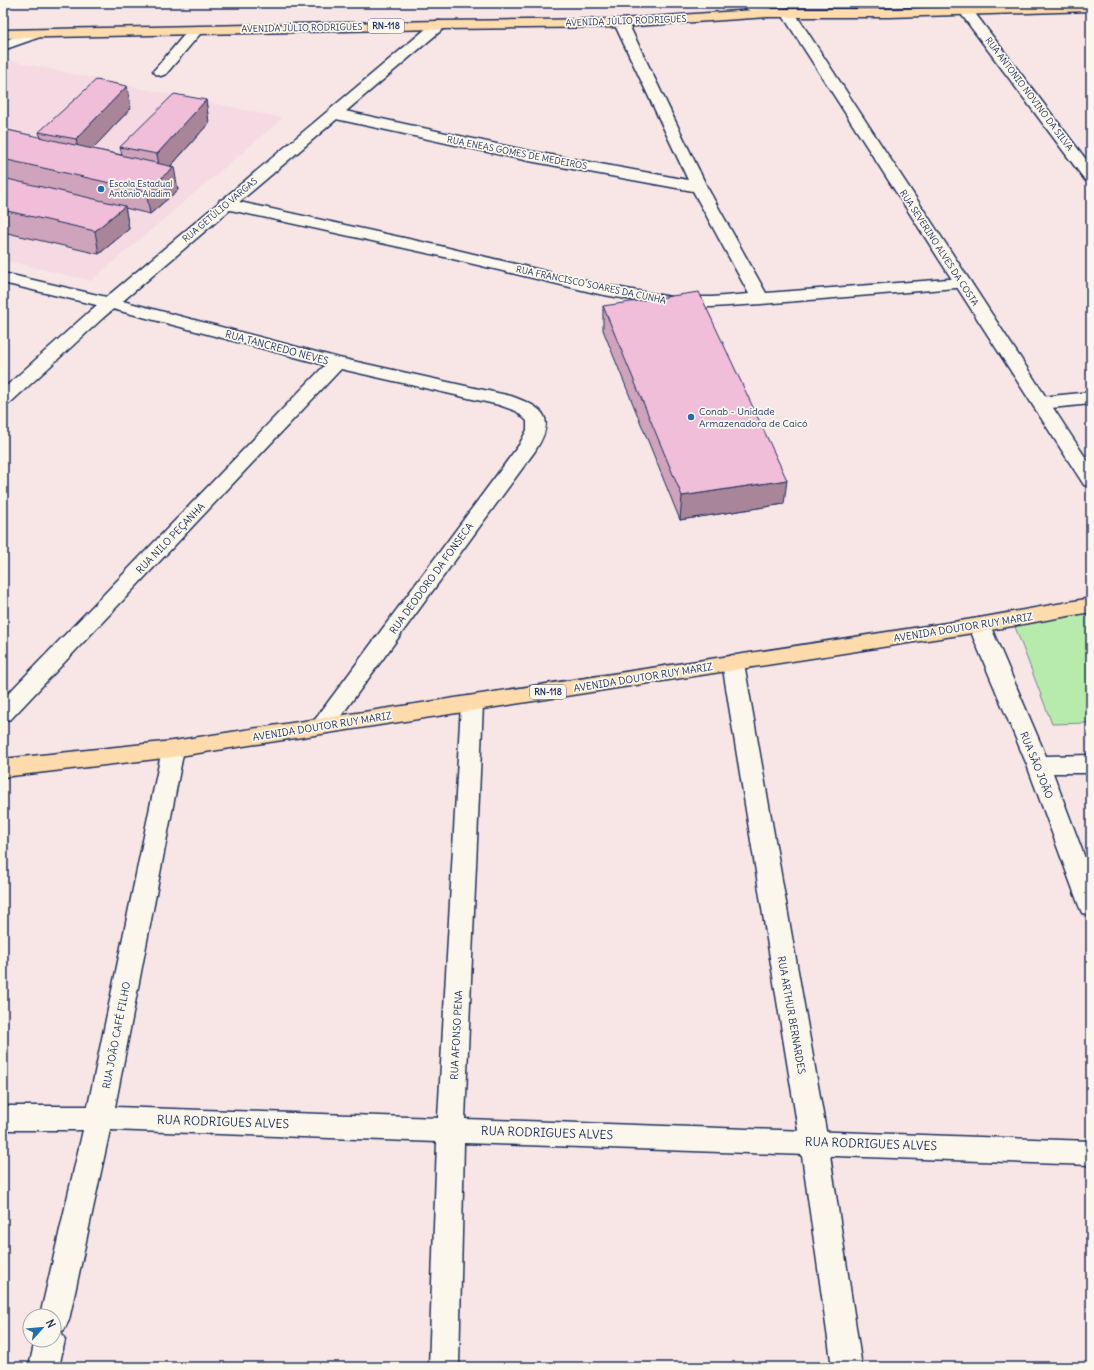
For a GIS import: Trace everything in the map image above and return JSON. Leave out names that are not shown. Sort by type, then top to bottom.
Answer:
[{"type":"main road","name":"AVENIDA JÚLIO RODRIGUES","points":[[3,34],[439,25],[621,23],[768,13],[966,11],[1091,7]]},
{"type":"main road","name":"AVENIDA DOUTOR RUY MARIZ","points":[[3,768],[173,749],[322,725],[472,704],[1091,605]]},
{"type":"street","points":[[748,3],[768,13]]},
{"type":"street","name":"RUA ANTONIO NOVINO DA SILVA","points":[[966,11],[1091,176]]},
{"type":"street","name":"RUA SEVERINO ALVES DA COSTA","points":[[788,13],[1091,481]]},
{"type":"street","points":[[621,23],[699,187],[761,299]]},
{"type":"street","name":"RUA GETÚLIO VARGAS","points":[[3,399],[109,303],[226,204],[336,114],[439,25]]},
{"type":"street","points":[[161,71],[195,31]]},
{"type":"street","points":[[3,46],[35,34]]},
{"type":"street","name":"RUA ENEAS GOMES DE MEDEIROS","points":[[336,114],[529,156],[699,187]]},
{"type":"street","name":"RUA FRANCISCO SOARES DA CUNHA","points":[[226,204],[436,250],[600,289],[671,302],[712,302],[761,299],[962,283]]},
{"type":"street","name":"RUA TANCREDO NEVES","points":[[3,278],[109,303],[337,362],[504,400],[523,407],[537,419],[537,430]]},
{"type":"street","name":"RUA NILO PEÇANHA","points":[[3,713],[337,362]]},
{"type":"street","points":[[1041,404],[1091,398]]},
{"type":"street","name":"RUA DEODORO DA FONSECA","points":[[322,725],[528,447],[537,430]]},
{"type":"street","name":"RUA SÃO JOÃO","points":[[979,624],[1038,765],[1091,906]]},
{"type":"street","name":"RUA ARTHUR BERNARDES","points":[[733,663],[814,1142],[847,1367]]},
{"type":"street","name":"RUA AFONSO PENA","points":[[444,1367],[451,1130],[472,704]]},
{"type":"street","name":"RUA JOÃO CAFÉ FILHO","points":[[57,1308],[99,1118],[173,749]]},
{"type":"street","points":[[1038,765],[1091,764]]},
{"type":"street","name":"RUA RODRIGUES ALVES","points":[[3,1118],[99,1118],[1091,1152]]},
{"type":"street","points":[[44,1367],[48,1348]]},
{"type":"shaded area","name":"Escola Estadual Antônio Aladim","points":[[3,59],[283,118],[91,281],[3,260]]},
{"type":"green space","points":[[1091,610],[1091,723],[1052,724],[1012,619]]},
{"type":"building","points":[[96,80],[127,86],[76,139],[39,132]]},
{"type":"building","points":[[174,94],[206,100],[157,154],[120,147]]},
{"type":"building","points":[[3,129],[174,167],[146,191],[3,159]]},
{"type":"building","points":[[3,178],[125,206],[95,231],[3,210]]},
{"type":"building","name":"Conab - Unidade Armazenadora de Caicó","points":[[699,292],[787,480],[682,496],[603,306]]},
{"type":"place","name":"Escola Estadual Antônio Aladim","points":[[101,189]]},
{"type":"place","name":"Conab - Unidade Armazenadora de Caicó","points":[[691,417]]}]
